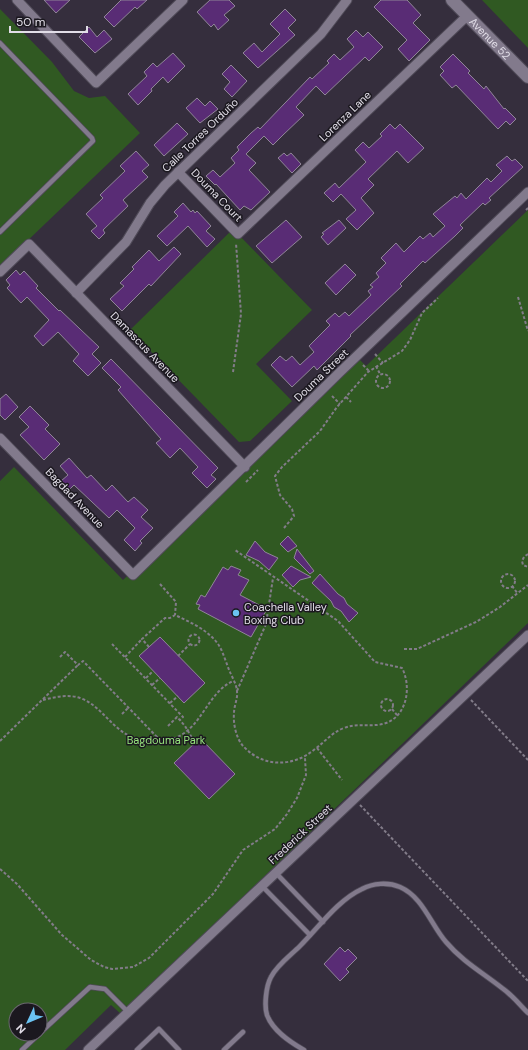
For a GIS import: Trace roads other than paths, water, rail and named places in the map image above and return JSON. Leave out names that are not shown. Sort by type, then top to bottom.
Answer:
[{"type":"main road","name":"Avenue 52","points":[[452,0],[528,77]]},
{"type":"street","points":[[17,0],[96,83],[183,0]]},
{"type":"street","name":"Calle Torres Orduño","points":[[76,293],[126,242],[157,194],[322,34],[347,0]]},
{"type":"street","name":"Lorenza Lane","points":[[238,234],[468,15]]},
{"type":"street","name":"Douma Court","points":[[178,172],[238,234]]},
{"type":"street","name":"Douma Street","points":[[133,575],[245,467],[339,373],[528,192]]},
{"type":"street","name":"Damascus Avenue","points":[[0,272],[29,244],[245,467]]},
{"type":"street","name":"Bagdad Avenue","points":[[0,438],[133,575]]},
{"type":"street","name":"Frederick Street","points":[[88,1050],[528,636]]},
{"type":"lane","points":[[0,43],[92,138],[93,141],[0,232]]},
{"type":"lane","points":[[276,873],[323,922]]},
{"type":"lane","points":[[304,1050],[290,1041],[272,1025],[267,1014],[266,1000],[271,976],[338,906],[362,889],[373,885],[387,884],[401,888],[422,906],[445,940],[456,953],[504,989],[528,1013]]},
{"type":"lane","points":[[262,886],[310,935]]},
{"type":"lane","points":[[48,1026],[90,987],[104,989],[128,1012]]},
{"type":"lane","points":[[137,1050],[159,1029],[179,1050]]},
{"type":"lane","points":[[224,1050],[242,1032]]},
{"type":"lane","points":[[22,1050],[31,1042]]},
{"type":"place","name":"Coachella Valley Boxing Club","points":[[236,613]]},
{"type":"park label","name":"Bagdouma Park","points":[[166,740]]}]
